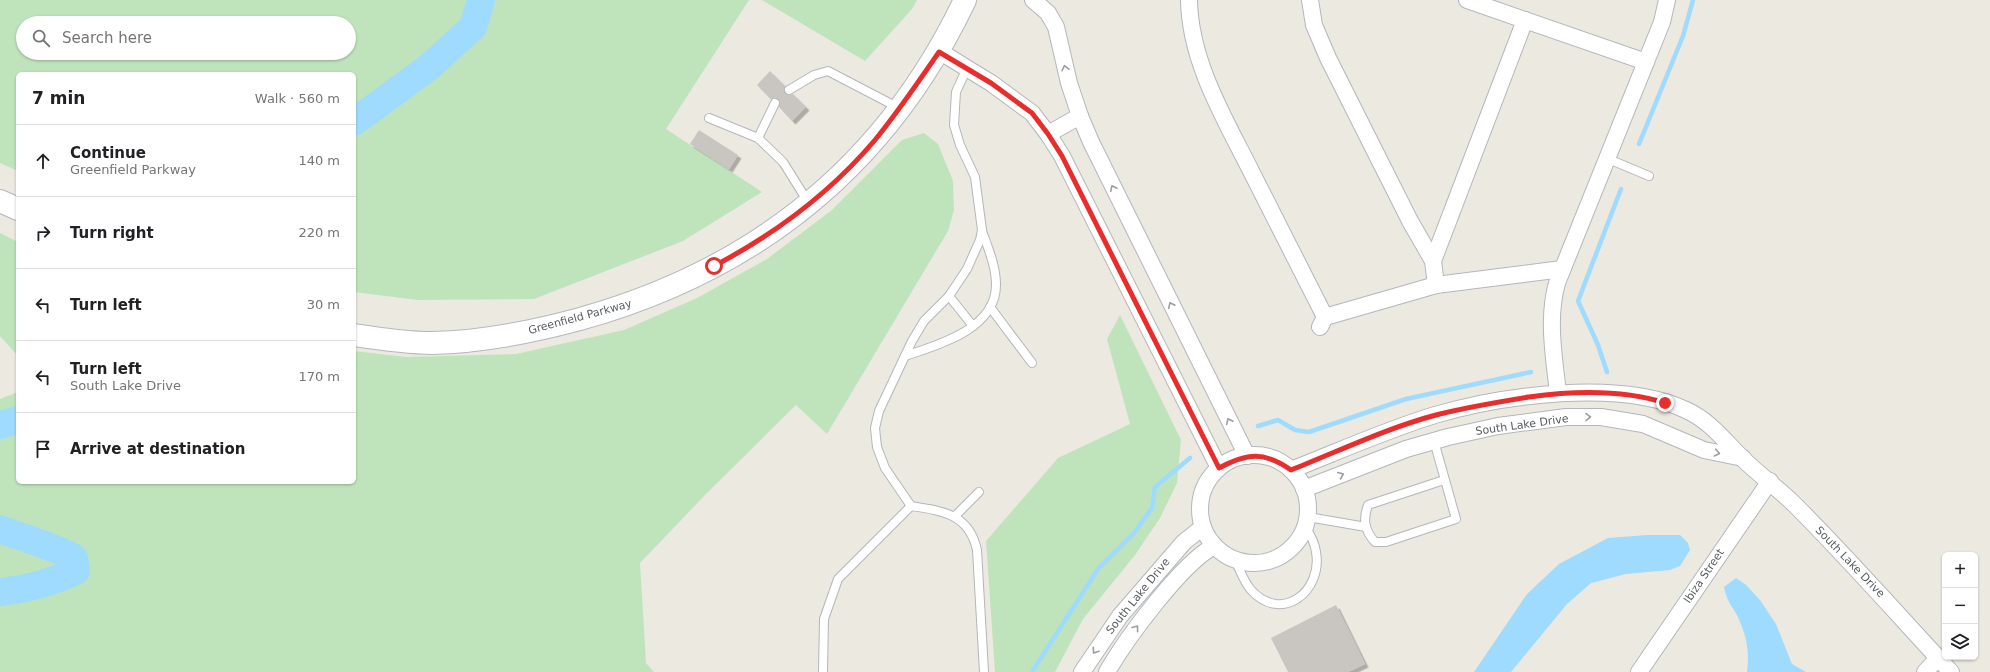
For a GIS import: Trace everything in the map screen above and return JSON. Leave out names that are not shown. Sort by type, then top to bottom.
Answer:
[{"type":"main road","name":"Greenfield Parkway","points":[[356,335],[432,343],[483,339],[544,329],[625,306],[688,279],[752,246],[810,204],[835,182],[875,140],[939,52],[965,0]]},
{"type":"main road","points":[[0,201],[16,208]]},
{"type":"street","points":[[1032,0],[1048,13],[1056,27],[1069,82],[1080,116],[1091,142],[1246,456]]},
{"type":"street","points":[[1189,0],[1193,32],[1199,57],[1215,99],[1322,322],[1436,285],[1562,269]]},
{"type":"street","points":[[1310,0],[1314,25],[1328,58],[1410,221],[1432,261],[1436,285]]},
{"type":"street","points":[[1467,0],[1646,62]]},
{"type":"street","points":[[1558,393],[1553,338],[1552,298],[1606,158],[1662,22],[1667,0]]},
{"type":"street","points":[[1432,261],[1525,20]]},
{"type":"street","points":[[939,52],[967,68],[1032,113],[1048,134],[1062,156],[1219,468]]},
{"type":"street","points":[[1048,134],[1080,116]]},
{"type":"street","name":"South Lake Drive","points":[[1291,470],[1394,429],[1436,415],[1482,404],[1558,393],[1607,393],[1654,399],[1686,410],[1722,435],[1743,458],[1770,481],[1856,567],[1950,672]]},
{"type":"street","name":"South Lake Drive","points":[[1304,489],[1406,449],[1434,441],[1505,425],[1566,417],[1602,416],[1643,424],[1704,450],[1743,458]]},
{"type":"street","points":[[1246,456],[1263,456],[1278,461],[1291,470],[1304,489],[1308,503],[1306,522],[1299,539],[1289,550],[1278,558],[1264,563],[1249,563],[1235,560],[1224,554],[1214,546],[1203,527],[1200,512],[1202,496],[1208,481],[1219,468],[1246,456]]},
{"type":"street","name":"Ibiza Street","points":[[1639,672],[1770,481]]},
{"type":"street","name":"South Lake Drive","points":[[1082,672],[1120,616],[1184,542],[1203,527]]},
{"type":"street","name":"South Lake Drive","points":[[1107,672],[1136,628],[1171,586],[1196,559],[1214,546]]},
{"type":"street","points":[[1925,672],[1938,658]]},
{"type":"lane","points":[[905,356],[948,341],[973,326],[990,307],[996,286],[993,262],[982,230],[975,177],[960,145],[954,125],[956,92],[967,68]]},
{"type":"lane","points":[[789,90],[814,75],[828,71],[899,108]]},
{"type":"lane","points":[[758,138],[775,103]]},
{"type":"lane","points":[[709,118],[758,138],[783,162],[810,204]]},
{"type":"lane","points":[[1606,158],[1649,176]]},
{"type":"lane","points":[[982,230],[980,240],[967,269],[949,296],[924,321],[905,356],[879,411],[875,428],[877,447],[886,468],[911,506],[939,510],[955,516],[974,538],[977,550],[984,672]]},
{"type":"lane","points":[[949,296],[973,326]]},
{"type":"lane","points":[[990,307],[1032,363]]},
{"type":"lane","points":[[1434,441],[1456,519],[1386,542],[1375,542],[1369,535],[1364,517],[1368,505],[1444,480]]},
{"type":"lane","points":[[955,516],[979,492]]},
{"type":"lane","points":[[823,672],[824,619],[838,579],[911,506]]},
{"type":"lane","points":[[1235,560],[1251,590],[1260,598],[1274,604],[1286,604],[1301,597],[1309,588],[1316,566],[1317,552],[1306,522],[1366,527]]},
{"type":"green space","points":[[0,0],[749,0],[666,129],[762,192],[683,241],[534,299],[418,300],[356,292],[356,72],[16,72],[16,170],[0,163]]},
{"type":"green space","points":[[762,0],[917,0],[912,9],[865,61]]},
{"type":"green space","points":[[924,133],[938,144],[953,181],[954,210],[948,231],[827,434],[796,405],[707,493],[640,563],[646,663],[654,672],[0,672],[0,399],[16,393],[16,484],[356,484],[356,351],[406,357],[516,354],[624,330],[697,298],[767,259],[832,210],[902,140]]},
{"type":"green space","points":[[0,233],[16,241],[16,354],[0,336]]},
{"type":"green space","points":[[1120,315],[1181,440],[1177,483],[1160,518],[1135,555],[1083,619],[1055,672],[995,672],[986,541],[1058,458],[1130,424],[1107,339]]},
{"type":"water","points":[[1647,535],[1680,535],[1688,543],[1690,550],[1680,566],[1670,570],[1626,574],[1591,583],[1567,604],[1511,672],[1474,672],[1527,594],[1559,564],[1608,538]]},
{"type":"water","points":[[1736,578],[1745,584],[1760,600],[1776,624],[1792,664],[1806,672],[1747,672],[1748,650],[1745,636],[1737,615],[1727,598],[1724,587]]},
{"type":"building","points":[[770,71],[785,86],[785,93],[789,95],[793,94],[806,107],[792,121],[779,107],[779,100],[775,98],[771,99],[757,85]]},
{"type":"building","points":[[699,130],[738,155],[729,169],[690,144]]},
{"type":"building","points":[[1336,605],[1365,664],[1348,672],[1288,672],[1271,638]]},
{"type":"waterway","points":[[356,121],[429,67],[473,27],[481,0]]},
{"type":"waterway","points":[[1639,144],[1683,36],[1693,0]]},
{"type":"waterway","points":[[1607,372],[1598,345],[1578,301],[1621,189]]},
{"type":"waterway","points":[[1258,426],[1278,420],[1295,430],[1309,432],[1406,399],[1531,372]]},
{"type":"waterway","points":[[0,425],[16,421]]},
{"type":"waterway","points":[[1032,672],[1098,569],[1134,533],[1152,508],[1155,487],[1190,458]]},
{"type":"waterway","points":[[0,529],[65,553],[74,558],[76,571],[39,585],[0,592]]},
{"type":"route","points":[[714,266],[752,246],[788,221],[835,182],[875,140],[939,52],[991,83],[1032,113],[1048,134],[1062,156],[1219,468],[1246,456],[1263,456],[1278,461],[1291,470],[1394,429],[1436,415],[1482,404],[1558,393],[1607,393],[1654,399],[1665,403]]}]
